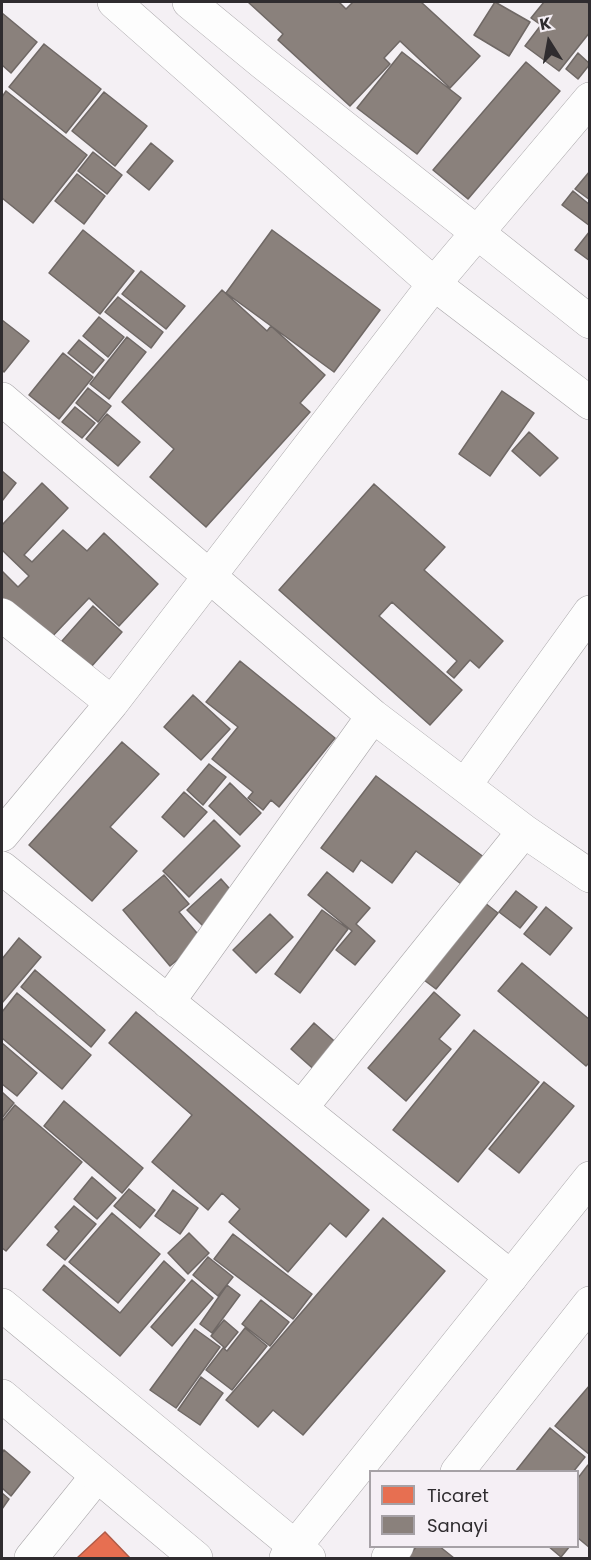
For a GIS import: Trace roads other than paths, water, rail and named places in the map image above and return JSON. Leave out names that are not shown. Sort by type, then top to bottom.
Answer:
[{"type":"street","points":[[114,2],[434,285],[590,403]]},
{"type":"street","points":[[189,2],[590,322]]},
{"type":"street","points":[[2,835],[112,703],[434,285],[590,99]]},
{"type":"street","points":[[2,399],[373,716],[524,831],[590,876]]},
{"type":"street","points":[[465,785],[590,612]]},
{"type":"street","points":[[2,615],[112,703]]},
{"type":"street","points":[[168,1002],[373,716]]},
{"type":"street","points":[[301,1108],[524,831]]},
{"type":"street","points":[[2,868],[511,1277]]},
{"type":"street","points":[[2,1305],[296,1555],[590,1178]]},
{"type":"street","points":[[459,1470],[590,1304]]},
{"type":"street","points":[[2,1396],[196,1558]]},
{"type":"street","points":[[31,1558],[97,1476]]}]
